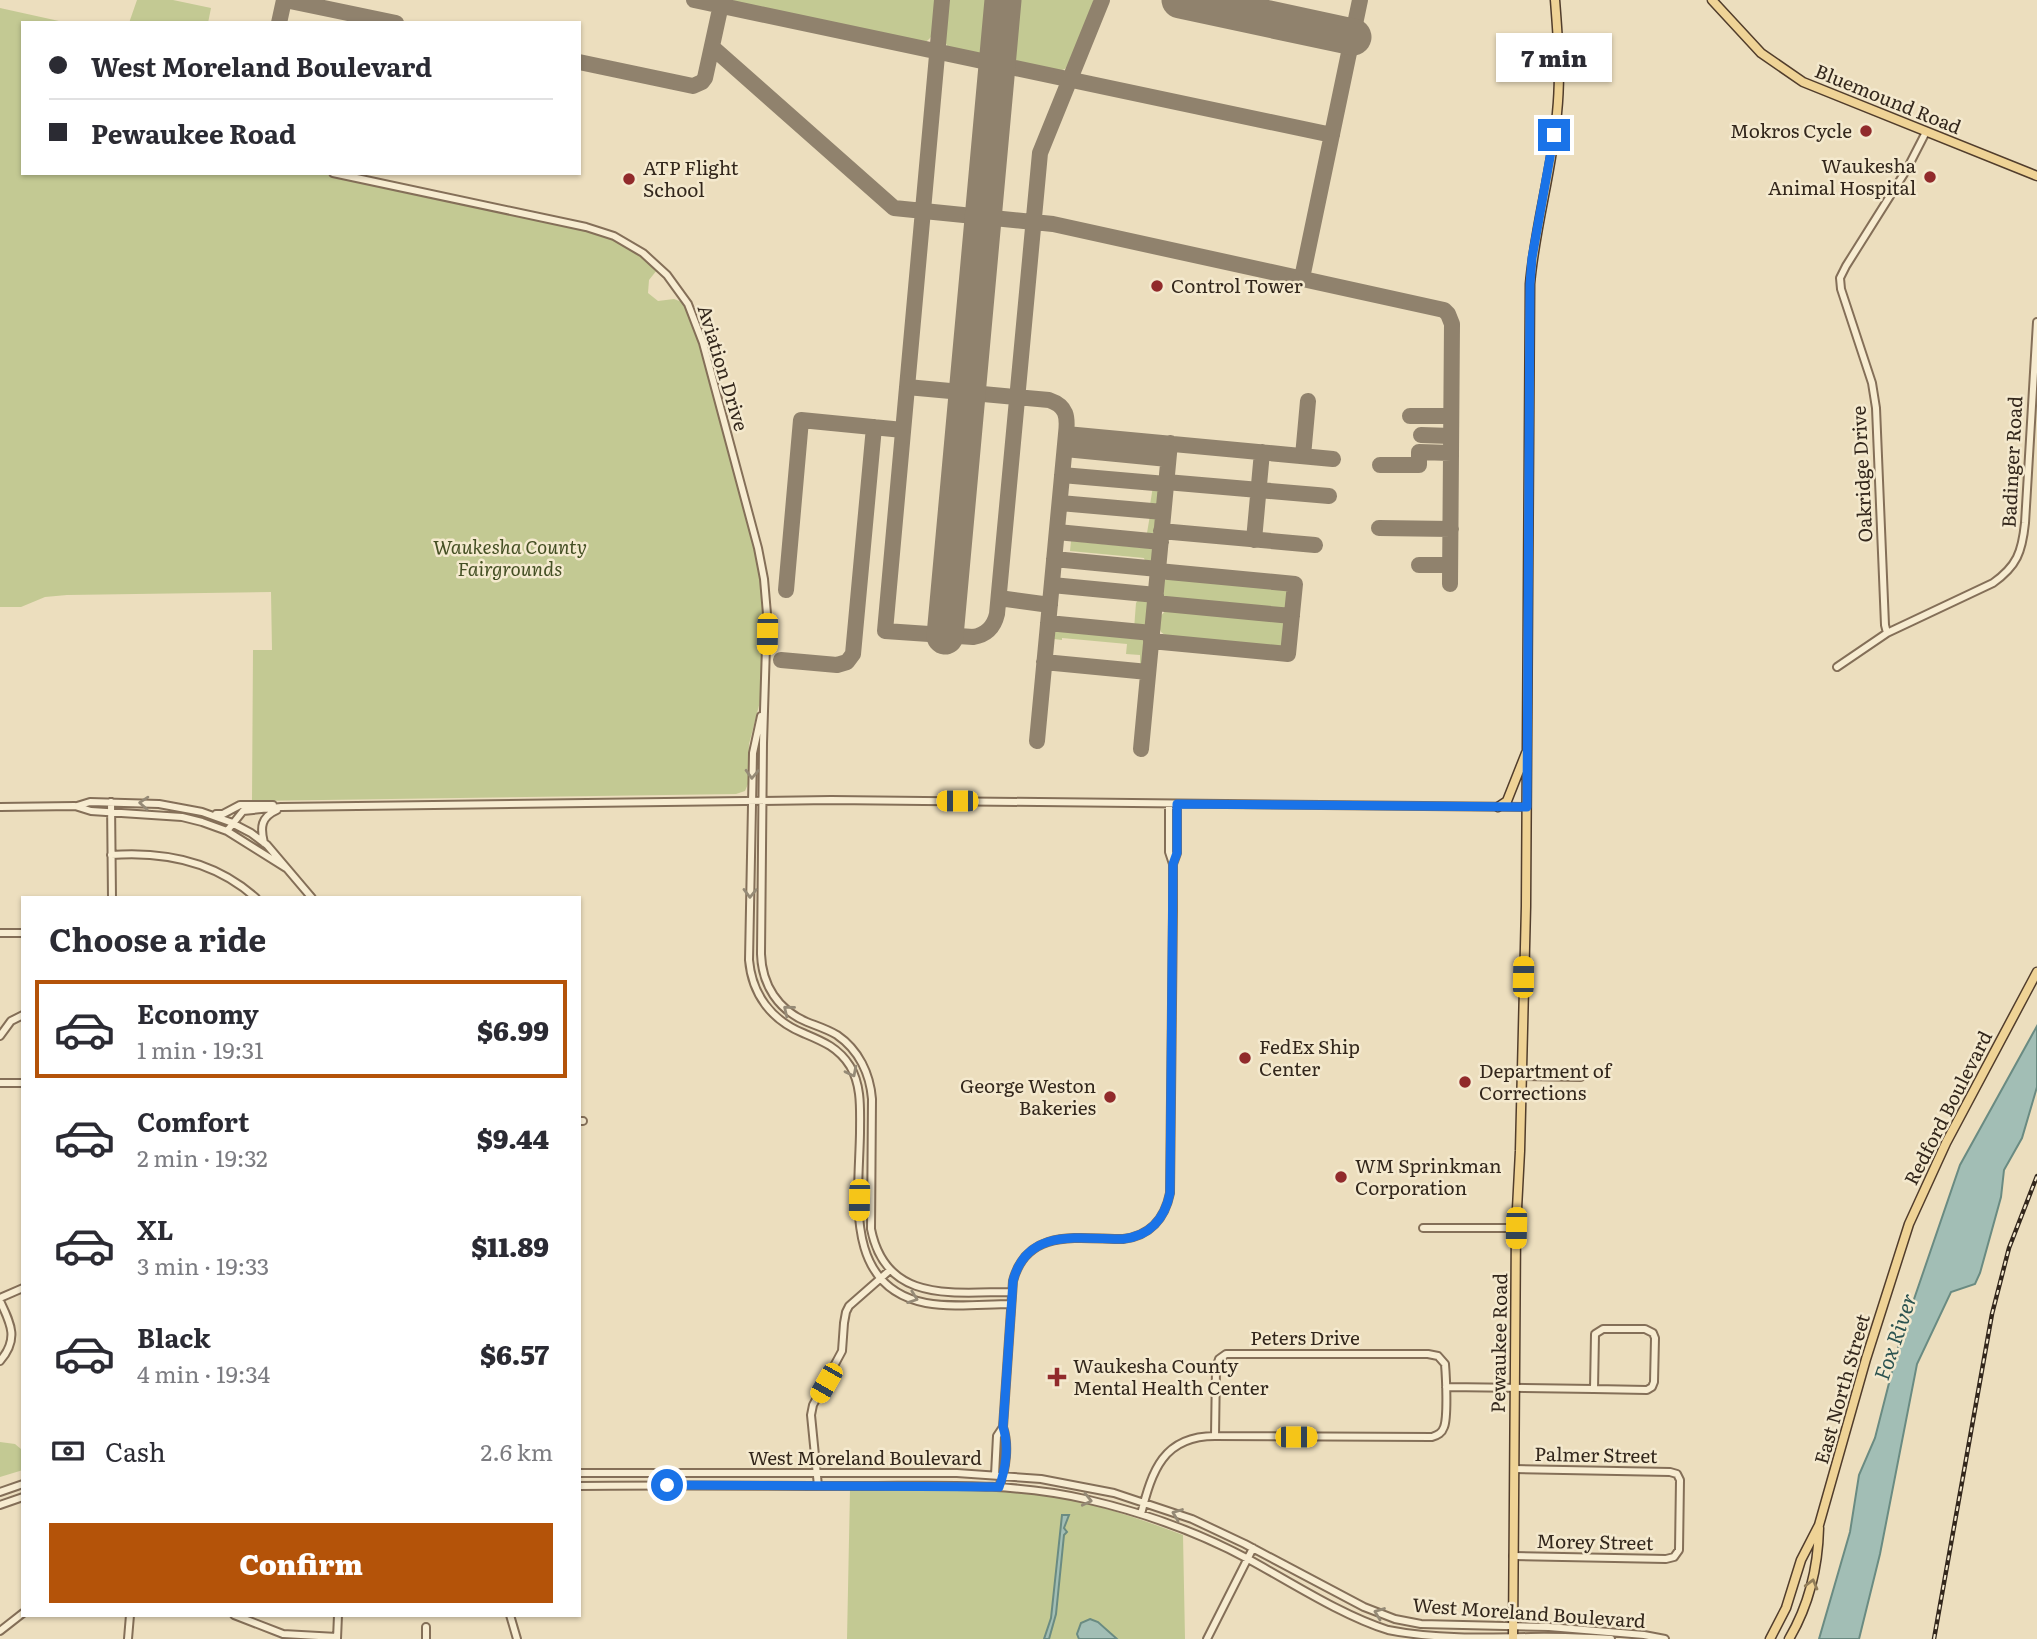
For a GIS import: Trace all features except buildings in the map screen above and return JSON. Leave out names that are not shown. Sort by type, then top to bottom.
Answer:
[{"type":"main road","name":"Pewaukee Road","points":[[1513,1638],[1516,1228],[1527,807],[1530,284],[1557,116],[1560,59],[1555,0]]},
{"type":"main road","name":"Bluemound Road","points":[[1712,0],[1761,53],[1799,80],[2037,177]]},
{"type":"main road","points":[[1498,807],[1507,801],[1527,750]]},
{"type":"main road","name":"Redford Boulevard","points":[[1895,1262],[1917,1203],[1946,1143],[2037,972]]},
{"type":"main road","name":"East North Street","points":[[1770,1639],[1786,1608],[1801,1560],[1819,1525],[1895,1262]]},
{"type":"main road","name":"East North Street","points":[[1789,1639],[1802,1616],[1811,1587],[1819,1552],[1819,1525]]},
{"type":"main road","points":[[1776,1639],[1790,1612],[1791,1593]]},
{"type":"street","name":"Oakridge Drive","points":[[1887,633],[1874,390],[1840,281],[1846,266],[1907,169],[1926,132]]},
{"type":"street","name":"Aviation Drive","points":[[341,175],[599,231],[634,247],[659,266],[688,304],[699,329],[761,562],[767,614],[761,961],[770,990],[788,1012],[832,1032],[848,1044],[865,1068],[871,1089],[871,1229],[876,1249],[890,1270],[900,1279],[918,1288],[938,1292],[1012,1292]]},
{"type":"street","name":"Badinger Road","points":[[1837,667],[1887,633],[1993,583],[2007,572],[2017,559],[2024,538],[2037,323]]},
{"type":"street","name":"Aviation Drive","points":[[765,701],[754,747],[751,801],[750,964],[754,984],[763,1002],[777,1018],[826,1042],[843,1056],[854,1073],[860,1100],[861,1241],[868,1260],[880,1277],[897,1292],[917,1301],[1011,1304]]},
{"type":"street","points":[[231,822],[243,811],[281,807],[751,801],[1527,807]]},
{"type":"street","points":[[0,807],[75,806],[90,802],[111,802],[171,806],[211,814],[246,830],[264,843],[310,896]]},
{"type":"street","points":[[111,802],[112,896]]},
{"type":"street","points":[[211,814],[223,814],[236,806],[246,805],[272,804],[281,807]]},
{"type":"street","points":[[999,1487],[1004,1475],[1006,1437],[1003,1427],[1011,1304],[1018,1265],[1028,1252],[1038,1245],[1058,1239],[1134,1237],[1155,1225],[1166,1210],[1170,1193],[1173,864],[1169,852],[1169,804]]},
{"type":"street","points":[[1173,864],[1177,853],[1177,804]]},
{"type":"street","points":[[227,831],[236,811],[246,805]]},
{"type":"street","points":[[75,806],[91,811],[182,817],[227,831],[286,868]]},
{"type":"street","points":[[264,843],[262,822],[267,815],[281,807]]},
{"type":"street","points":[[111,855],[160,855],[189,861],[228,877],[253,896]]},
{"type":"street","points":[[751,865],[762,866]]},
{"type":"street","points":[[0,933],[21,933]]},
{"type":"street","points":[[763,1002],[770,990]]},
{"type":"street","points":[[0,1036],[11,1021],[21,1016]]},
{"type":"street","points":[[826,1042],[832,1032]]},
{"type":"street","points":[[1521,1076],[1581,1077]]},
{"type":"street","points":[[0,1083],[21,1083]]},
{"type":"street","points":[[860,1128],[872,1128]]},
{"type":"street","points":[[859,1161],[872,1161]]},
{"type":"street","points":[[1423,1228],[1516,1228]]},
{"type":"street","points":[[818,1486],[811,1415],[813,1405],[842,1351],[849,1306],[890,1270]]},
{"type":"street","points":[[0,1361],[12,1339],[11,1326],[0,1299],[21,1288]]},
{"type":"street","points":[[950,1292],[950,1304]]},
{"type":"street","points":[[1141,1514],[1156,1467],[1167,1452],[1192,1439],[1215,1436],[1432,1437],[1439,1434],[1445,1426],[1446,1387],[1647,1390],[1652,1387],[1653,1333],[1645,1329],[1598,1331],[1595,1338],[1594,1389]]},
{"type":"street","points":[[12,1339],[21,1339]]},
{"type":"street","name":"Peters Drive","points":[[1215,1436],[1216,1363],[1229,1353],[1433,1354],[1444,1363],[1446,1387]]},
{"type":"street","points":[[999,1487],[995,1474],[997,1436],[1003,1427]]},
{"type":"street","name":"Palmer Street","points":[[1514,1469],[1677,1474],[1680,1480],[1679,1550],[1676,1556]]},
{"type":"street","name":"West Moreland Boulevard","points":[[581,1473],[933,1473],[995,1474],[1047,1480],[1089,1487],[1144,1502],[1211,1528],[1364,1607],[1404,1621],[1421,1624],[1512,1625],[1665,1639]]},
{"type":"street","points":[[622,1473],[622,1486]]},
{"type":"street","points":[[689,1473],[689,1485]]},
{"type":"street","points":[[747,1473],[748,1486]]},
{"type":"street","points":[[933,1473],[933,1486]]},
{"type":"street","points":[[1045,1491],[1047,1480]]},
{"type":"street","points":[[0,1492],[21,1485]]},
{"type":"street","name":"West Moreland Boulevard","points":[[581,1486],[933,1486],[1045,1491],[1141,1514],[1206,1539],[1366,1622],[1401,1633],[1427,1637],[1551,1636],[1611,1639]]},
{"type":"street","points":[[0,1505],[21,1498]]},
{"type":"street","points":[[1206,1539],[1211,1528]]},
{"type":"street","points":[[1207,1639],[1253,1548]]},
{"type":"street","name":"Morey Street","points":[[1513,1556],[1666,1559],[1676,1556]]},
{"type":"street","points":[[0,1631],[21,1615]]},
{"type":"street","points":[[128,1639],[130,1617]]},
{"type":"street","points":[[240,1617],[290,1635],[337,1638],[338,1617]]},
{"type":"street","points":[[511,1617],[517,1639]]},
{"type":"street","points":[[1401,1633],[1404,1621]]},
{"type":"street","points":[[1470,1625],[1470,1638]]},
{"type":"street","points":[[426,1627],[426,1639]]},
{"type":"green space","points":[[137,0],[173,0],[211,8],[208,21],[130,21]]},
{"type":"green space","points":[[732,0],[937,0],[934,31],[923,43],[740,4]]},
{"type":"green space","points":[[947,0],[994,0],[992,33],[986,52],[961,52],[947,45],[944,26]]},
{"type":"green space","points":[[1013,0],[1093,0],[1093,9],[1073,58],[1065,69],[1053,71],[1010,59],[1008,49]]},
{"type":"green space","name":"Waukesha County Fairgrounds","points":[[0,8],[59,21],[21,21],[21,175],[327,175],[597,233],[629,248],[657,270],[649,280],[648,293],[658,301],[674,299],[682,302],[695,327],[756,555],[763,617],[762,694],[749,744],[748,784],[745,791],[736,794],[252,801],[253,650],[272,650],[271,592],[67,595],[45,597],[21,607],[0,607]]},
{"type":"green space","points":[[1076,439],[1163,449],[1162,452],[1072,442]]},
{"type":"green space","points":[[1153,486],[1157,486],[1161,491],[1160,504],[1156,508],[1150,507]]},
{"type":"green space","points":[[1150,515],[1155,515],[1159,520],[1157,532],[1153,536],[1147,533]]},
{"type":"green space","points":[[1071,541],[1145,548],[1150,542],[1156,547],[1155,559],[1152,564],[1146,564],[1144,558],[1070,551]]},
{"type":"green space","points":[[1175,576],[1287,586],[1291,592],[1289,608],[1283,612],[1173,602],[1165,598],[1162,586],[1167,578]]},
{"type":"green space","points":[[1138,600],[1146,601],[1151,607],[1149,629],[1134,629]]},
{"type":"green space","points":[[1173,608],[1284,618],[1288,625],[1286,644],[1279,648],[1170,639],[1161,632],[1159,620]]},
{"type":"green space","points":[[1056,626],[1146,635],[1146,666],[1140,668],[1140,655],[1126,654],[1127,644],[1054,639]]},
{"type":"green space","points":[[0,1442],[15,1444],[21,1449],[21,1471],[0,1477]]},
{"type":"green space","points":[[971,1489],[1043,1495],[1114,1511],[1183,1535],[1185,1639],[847,1639],[850,1490]]},
{"type":"water","points":[[2037,1026],[2037,1087],[2022,1138],[2004,1170],[2001,1197],[1980,1273],[1975,1284],[1951,1292],[1917,1364],[1880,1554],[1859,1639],[1819,1639],[1850,1532],[1859,1475],[1875,1438],[1900,1340],[1960,1165]]},
{"type":"water","points":[[1062,1515],[1069,1515],[1064,1528],[1067,1532],[1064,1535],[1056,1614],[1049,1639],[1044,1639],[1051,1618]]},
{"type":"water","points":[[1090,1619],[1098,1622],[1117,1639],[1079,1639],[1077,1634],[1081,1623]]},
{"type":"taxiway","points":[[279,21],[284,0]]},
{"type":"taxiway","points":[[285,0],[386,21]]},
{"type":"taxiway","points":[[694,0],[1332,135]]},
{"type":"taxiway","points":[[581,62],[693,86],[705,78],[722,0]]},
{"type":"taxiway","points":[[942,0],[885,631],[973,637],[989,630],[997,614],[1040,153],[1102,0]]},
{"type":"taxiway","points":[[1302,278],[1360,0]]},
{"type":"taxiway","points":[[712,47],[894,208],[1053,224],[1444,310],[1452,324],[1450,584]]},
{"type":"taxiway","points":[[907,387],[1049,400],[1060,405],[1065,413],[1067,428],[1037,741]]},
{"type":"taxiway","points":[[1303,456],[1308,401]]},
{"type":"taxiway","points":[[1410,416],[1451,416]]},
{"type":"taxiway","points":[[786,590],[801,420],[903,430]]},
{"type":"taxiway","points":[[781,660],[837,665],[847,662],[853,654],[874,427]]},
{"type":"taxiway","points":[[1066,434],[1333,459]]},
{"type":"taxiway","points":[[1421,435],[1451,436]]},
{"type":"taxiway","points":[[1141,749],[1170,443]]},
{"type":"taxiway","points":[[1065,449],[1168,459]]},
{"type":"taxiway","points":[[1254,540],[1262,452]]},
{"type":"taxiway","points":[[1380,465],[1419,465],[1419,452],[1451,453]]},
{"type":"taxiway","points":[[1062,475],[1166,484]]},
{"type":"taxiway","points":[[1166,482],[1329,496]]},
{"type":"taxiway","points":[[1060,503],[1163,512]]},
{"type":"taxiway","points":[[1379,528],[1451,529]]},
{"type":"taxiway","points":[[1161,531],[1315,545]]},
{"type":"taxiway","points":[[1057,532],[1161,542]]},
{"type":"taxiway","points":[[1054,559],[1158,569]]},
{"type":"taxiway","points":[[1419,565],[1450,565]]},
{"type":"taxiway","points":[[1151,641],[1288,654],[1295,584],[1158,571]]},
{"type":"taxiway","points":[[1052,585],[1156,595]]},
{"type":"taxiway","points":[[999,598],[1050,605]]},
{"type":"taxiway","points":[[1155,603],[1292,616]]},
{"type":"taxiway","points":[[1048,623],[1152,633]]},
{"type":"taxiway","points":[[1044,662],[1148,672]]},
{"type":"runway","points":[[945,636],[1003,0]]},
{"type":"runway","points":[[1180,0],[1353,37]]},
{"type":"railway","points":[[1934,1639],[1992,1314],[2009,1248],[2037,1176]]},
{"type":"place","name":"Mokros Cycle","points":[[1866,131]]},
{"type":"place","name":"Waukesha Animal Hospital","points":[[1930,177]]},
{"type":"place","name":"ATP Flight School","points":[[629,179]]},
{"type":"place","name":"Control Tower","points":[[1157,286]]},
{"type":"place","name":"FedEx Ship Center","points":[[1245,1058]]},
{"type":"place","name":"Department of Corrections","points":[[1465,1082]]},
{"type":"place","name":"George Weston Bakeries","points":[[1110,1097]]},
{"type":"place","name":"WM Sprinkman Corporation","points":[[1341,1177]]},
{"type":"place","name":"Waukesha County Mental Health Center","points":[[1057,1377]]},
{"type":"route","points":[[667,1485],[999,1487],[1004,1475],[1006,1437],[1003,1427],[1013,1281],[1018,1265],[1028,1252],[1045,1242],[1065,1239],[1123,1239],[1142,1234],[1155,1225],[1164,1213],[1168,1201],[1173,864],[1177,853],[1177,804],[1527,807],[1530,284],[1532,258],[1554,135]]},
{"type":"water label","name":"Fox River","points":[[1896,1337]]}]
